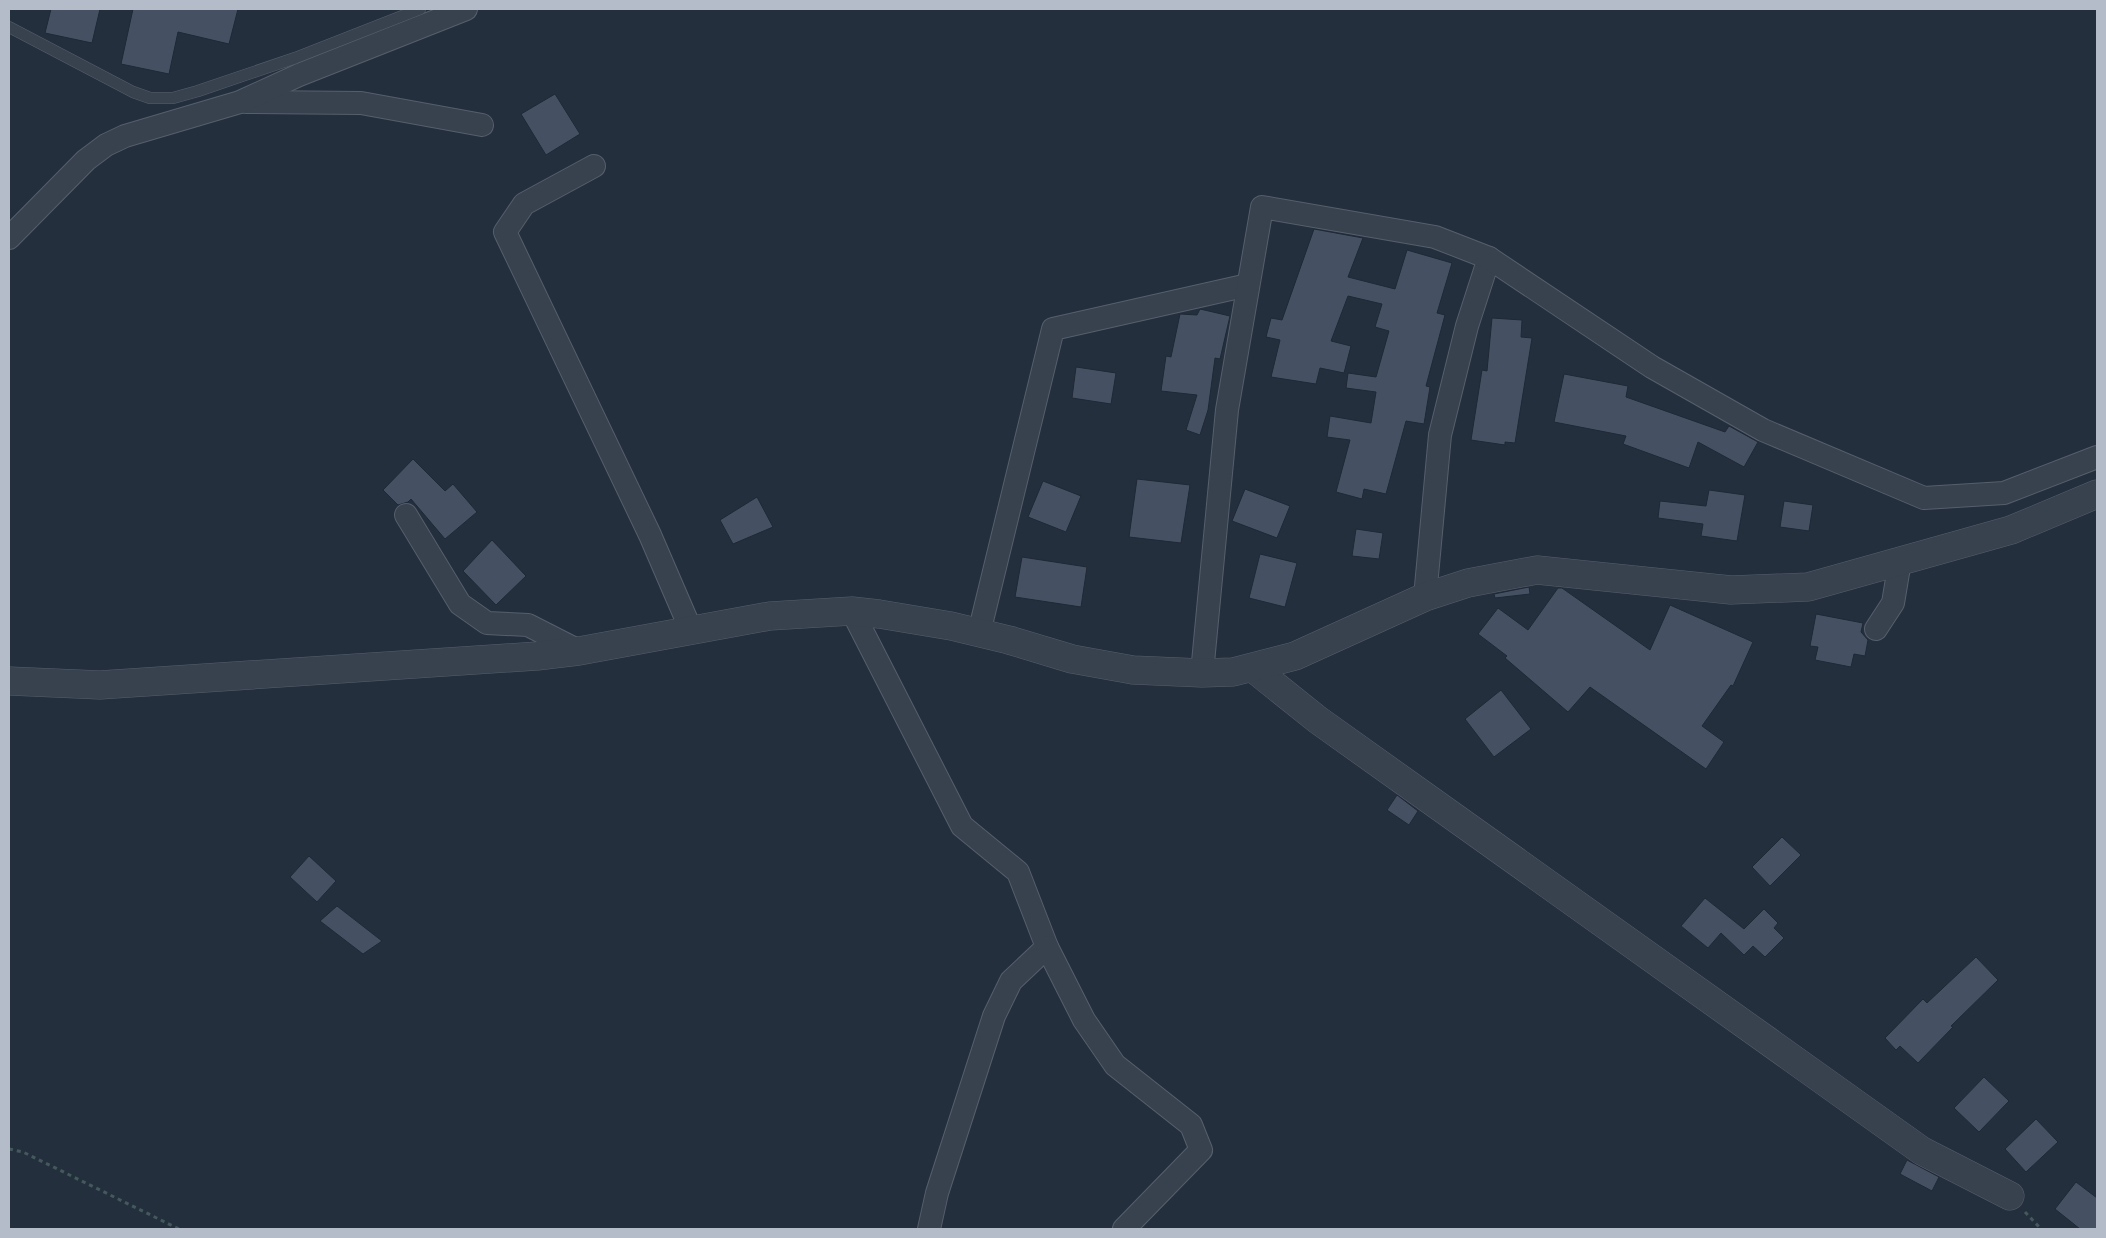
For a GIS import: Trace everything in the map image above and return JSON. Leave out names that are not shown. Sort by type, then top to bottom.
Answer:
[{"type":"street","points":[[9,238],[86,160],[125,136],[240,102],[299,75],[466,9]]},
{"type":"street","points":[[240,102],[362,103],[482,125]]},
{"type":"street","points":[[594,166],[524,204],[505,232],[650,535],[691,630]]},
{"type":"street","points":[[1202,673],[1227,410],[1262,207],[1435,237],[1489,258],[1652,367],[1763,430],[1924,498],[2004,493],[2097,456]]},
{"type":"street","points":[[1425,597],[1440,435],[1467,326],[1489,258]]},
{"type":"street","points":[[979,633],[1054,329],[1248,285]]},
{"type":"street","points":[[9,681],[100,685],[537,656],[579,651],[770,616],[852,611],[879,614],[979,633],[1072,659],[1133,670],[1202,673],[1252,668],[1295,656],[1425,597],[1468,582],[1537,570],[1731,590],[1808,587],[2011,530],[2097,494]]},
{"type":"street","points":[[406,515],[460,604],[487,623],[528,625],[579,651]]},
{"type":"street","points":[[1876,629],[1893,603],[1900,561]]},
{"type":"street","points":[[852,611],[962,826],[1018,872],[1047,947],[1084,1020],[1116,1065],[1191,1125],[1201,1150],[1124,1229]]},
{"type":"street","points":[[1252,668],[1318,720],[1922,1150],[2010,1196]]},
{"type":"street","points":[[929,1229],[936,1193],[994,1016],[1011,981],[1047,947]]},
{"type":"lane","points":[[9,27],[133,92],[150,98],[172,98],[296,58],[420,9]]},
{"type":"path","points":[[9,1150],[23,1152],[179,1229]]},
{"type":"building","points":[[51,9],[100,9],[92,43],[45,33]]},
{"type":"building","points":[[133,9],[238,9],[229,44],[178,32],[169,74],[121,64]]},
{"type":"building","points":[[555,94],[580,134],[546,155],[521,114]]},
{"type":"building","points":[[1314,229],[1363,238],[1348,277],[1395,289],[1407,250],[1452,263],[1437,313],[1445,315],[1426,386],[1430,387],[1424,424],[1406,421],[1386,494],[1364,489],[1362,499],[1336,492],[1350,440],[1327,437],[1330,416],[1371,423],[1376,392],[1346,388],[1348,373],[1376,377],[1389,331],[1375,327],[1382,304],[1348,296],[1331,341],[1351,346],[1344,373],[1320,368],[1316,384],[1271,377],[1280,340],[1266,337],[1271,318],[1282,320]]},
{"type":"building","points":[[1200,309],[1230,316],[1220,359],[1215,358],[1208,410],[1200,435],[1186,430],[1197,395],[1161,391],[1166,356],[1171,357],[1180,314],[1197,315]]},
{"type":"building","points":[[1492,318],[1522,320],[1521,337],[1532,338],[1515,443],[1505,442],[1505,445],[1471,440],[1482,370],[1487,371]]},
{"type":"building","points":[[1076,367],[1116,373],[1111,404],[1072,398]]},
{"type":"building","points":[[1564,374],[1628,386],[1626,397],[1725,432],[1729,426],[1758,442],[1744,467],[1698,442],[1689,468],[1623,444],[1626,436],[1554,422]]},
{"type":"building","points":[[413,459],[445,491],[453,484],[477,512],[445,539],[411,499],[398,505],[383,490]]},
{"type":"building","points":[[1137,479],[1190,485],[1181,543],[1129,537]]},
{"type":"building","points":[[1043,481],[1081,496],[1066,532],[1028,517]]},
{"type":"building","points":[[1245,489],[1290,506],[1277,538],[1232,521]]},
{"type":"building","points":[[1709,490],[1745,495],[1737,541],[1701,536],[1703,524],[1658,518],[1660,501],[1706,506]]},
{"type":"building","points":[[757,497],[773,527],[733,544],[720,520]]},
{"type":"building","points":[[1784,501],[1813,505],[1809,531],[1780,527]]},
{"type":"building","points":[[1356,529],[1383,533],[1379,559],[1352,556]]},
{"type":"building","points":[[492,540],[526,576],[496,605],[463,571]]},
{"type":"building","points":[[1260,554],[1297,563],[1285,607],[1249,598]]},
{"type":"building","points":[[1022,557],[1087,567],[1081,607],[1015,597]]},
{"type":"building","points":[[1529,587],[1530,594],[1495,598],[1494,594]]},
{"type":"building","points":[[1558,588],[1562,588],[1650,650],[1670,605],[1753,642],[1733,686],[1731,685],[1702,726],[1724,742],[1706,769],[1590,687],[1568,712],[1505,658],[1507,656],[1478,634],[1498,608],[1528,630]]},
{"type":"building","points":[[1816,614],[1863,623],[1861,632],[1868,640],[1865,656],[1854,654],[1851,667],[1815,660],[1818,647],[1810,646]]},
{"type":"building","points":[[1501,690],[1531,729],[1494,757],[1465,719]]},
{"type":"building","points":[[1397,795],[1418,811],[1409,825],[1387,810]]},
{"type":"building","points":[[1782,837],[1801,855],[1770,886],[1752,867]]},
{"type":"building","points":[[309,856],[336,881],[317,902],[290,877]]},
{"type":"building","points":[[1705,898],[1744,929],[1764,909],[1778,923],[1774,928],[1784,938],[1765,957],[1753,946],[1744,955],[1721,933],[1708,948],[1681,926]]},
{"type":"building","points":[[337,906],[382,941],[363,954],[320,921]]},
{"type":"building","points":[[1976,957],[1998,980],[1951,1026],[1953,1027],[1918,1063],[1900,1046],[1896,1050],[1885,1038],[1923,999],[1927,1003]]},
{"type":"building","points":[[1984,1077],[2009,1101],[1979,1132],[1954,1108]]},
{"type":"building","points":[[2036,1119],[2058,1142],[2026,1172],[2005,1149]]},
{"type":"building","points":[[1907,1160],[1939,1177],[1932,1191],[1900,1174]]},
{"type":"building","points":[[2076,1182],[2097,1198],[2097,1229],[2080,1229],[2055,1209]]}]
